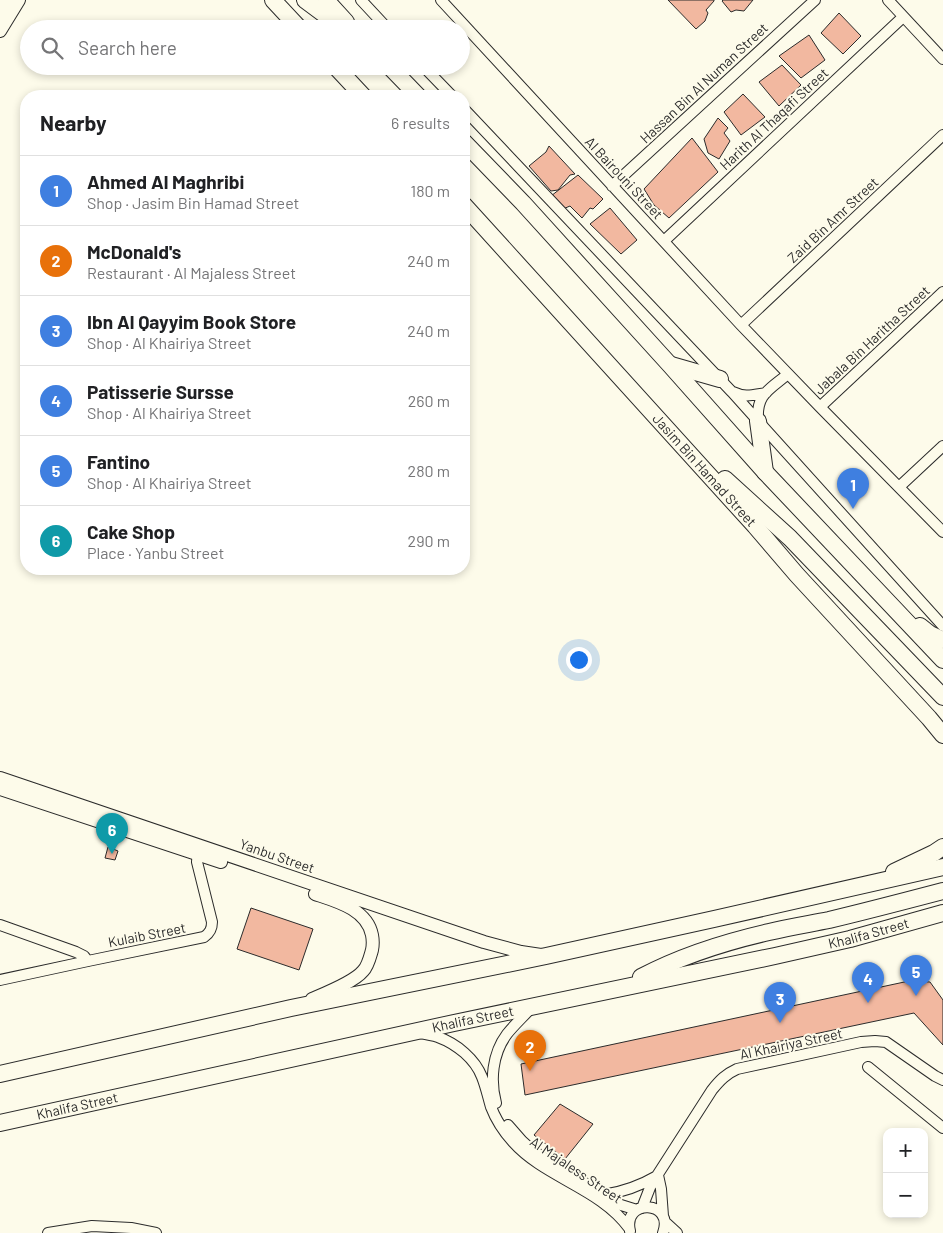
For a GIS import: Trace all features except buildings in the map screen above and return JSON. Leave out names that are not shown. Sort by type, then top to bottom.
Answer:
[{"type":"main road","points":[[0,20],[9,0]]},
{"type":"main road","points":[[273,0],[292,20]]},
{"type":"main road","points":[[305,0],[332,20]]},
{"type":"main road","points":[[326,0],[345,20]]},
{"type":"main road","points":[[343,75],[357,90]]},
{"type":"main road","points":[[398,75],[412,90]]},
{"type":"main road","points":[[470,148],[524,202],[766,472],[943,660]]},
{"type":"main road","name":"Jasim Bin Hamad Street","points":[[470,212],[755,526],[796,575],[943,735]]},
{"type":"main road","points":[[670,365],[720,379]]},
{"type":"main road","points":[[653,414],[790,538],[943,697]]},
{"type":"main road","points":[[758,422],[766,472]]},
{"type":"main road","points":[[888,602],[930,634],[943,640]]},
{"type":"main road","points":[[929,718],[943,741]]},
{"type":"main road","points":[[866,885],[943,847]]},
{"type":"main road","points":[[0,1074],[291,1008],[546,956],[943,867]]},
{"type":"main road","points":[[622,987],[659,968],[732,941],[877,908],[943,890]]},
{"type":"main road","name":"Khalifa Street","points":[[0,1123],[414,1031],[775,956],[850,939],[943,913]]},
{"type":"street","points":[[0,31],[19,0]]},
{"type":"street","points":[[361,0],[380,20]]},
{"type":"street","name":"Al Bairouni Street","points":[[441,0],[459,20]]},
{"type":"street","name":"Hassan Bin Al Numan Street","points":[[612,186],[815,0]]},
{"type":"street","points":[[888,0],[943,59]]},
{"type":"street","name":"Harith Al Thaqafi Street","points":[[664,241],[903,17]]},
{"type":"street","name":"Al Bairouni Street","points":[[470,32],[741,325],[943,532]]},
{"type":"street","points":[[432,75],[446,90]]},
{"type":"street","points":[[470,115],[720,379],[943,626]]},
{"type":"street","name":"Zaid Bin Amr Street","points":[[741,325],[943,135]]},
{"type":"street","name":"Jabala Bin Haritha Street","points":[[820,407],[943,292]]},
{"type":"street","points":[[758,422],[759,401],[766,392],[788,374]]},
{"type":"street","points":[[732,392],[741,396],[766,392]]},
{"type":"street","points":[[899,487],[943,446]]},
{"type":"street","name":"Yanbu Street","points":[[0,778],[136,829]]},
{"type":"street","name":"Yanbu Street","points":[[0,789],[136,829],[306,886],[484,942],[521,952],[546,956]]},
{"type":"street","name":"Kulaib Street","points":[[0,980],[198,939],[209,934],[212,929],[212,922],[198,866],[198,849]]},
{"type":"street","name":"Yanbu Street","points":[[291,1008],[348,982],[363,972],[370,958],[373,945],[371,931],[355,910],[306,886]]},
{"type":"street","points":[[0,925],[76,952],[84,956],[88,961]]},
{"type":"street","name":"Al Majaless Street","points":[[532,1006],[506,1035],[498,1050],[493,1079],[494,1096],[505,1122],[522,1142],[532,1150],[620,1205],[639,1209],[654,1208],[659,1211],[664,1219]]},
{"type":"street","name":"Al Majaless Street","points":[[414,1031],[438,1037],[451,1043],[471,1059],[482,1076],[495,1115],[517,1147],[537,1162],[610,1207],[621,1217],[630,1230]]},
{"type":"street","name":"Al Khairiya Street","points":[[630,1230],[629,1221],[632,1215],[639,1209],[651,1185],[712,1090],[728,1074],[737,1070],[861,1042],[875,1041],[886,1042],[943,1080]]},
{"type":"street","points":[[868,1067],[943,1128]]},
{"type":"street","points":[[658,1175],[666,1227],[664,1233]]},
{"type":"street","name":"Al Khairiya Street","points":[[603,1194],[641,1185],[658,1175]]},
{"type":"street","points":[[664,1219],[678,1233]]},
{"type":"street","points":[[48,1233],[92,1226],[132,1228],[156,1233]]},
{"type":"place","name":"Ahmed Al Maghribi","points":[[853,509]]},
{"type":"place","name":"Cake Shop","points":[[112,854]]},
{"type":"place","name":"Fantino","points":[[916,996]]},
{"type":"place","name":"Patisserie Sursse","points":[[868,1003]]},
{"type":"place","name":"Ibn Al Qayyim Book Store","points":[[780,1023]]},
{"type":"place","name":"McDonald's","points":[[530,1071]]}]
